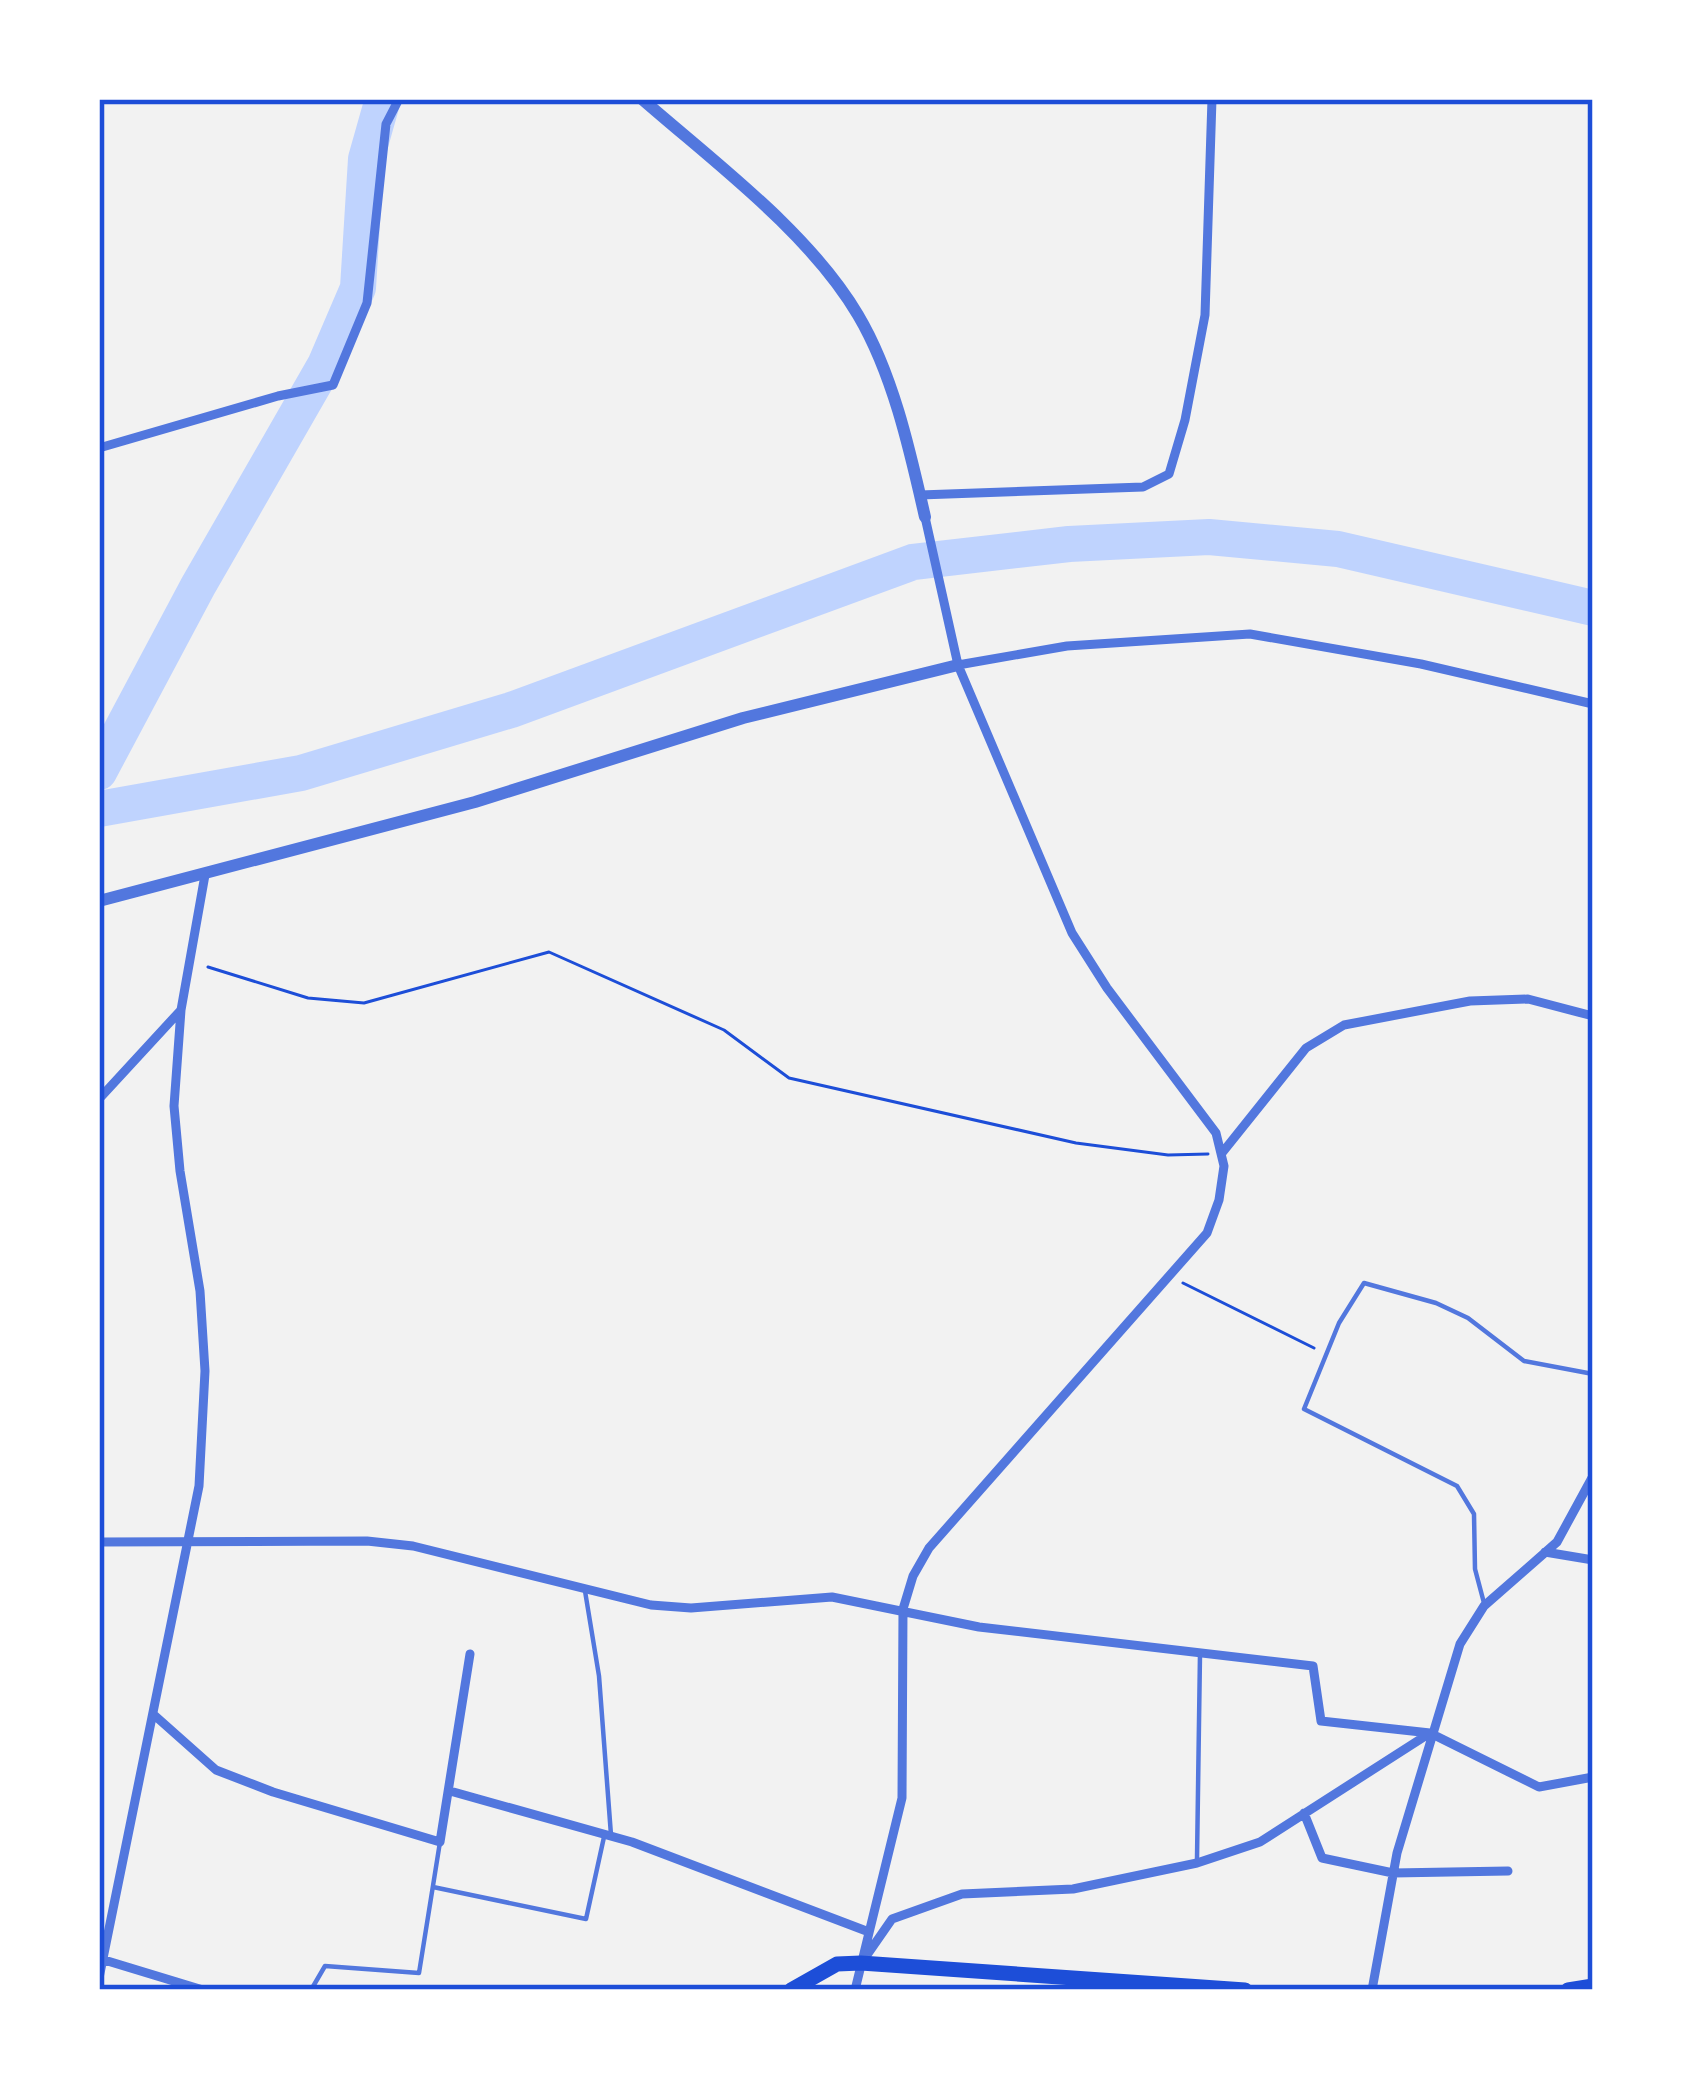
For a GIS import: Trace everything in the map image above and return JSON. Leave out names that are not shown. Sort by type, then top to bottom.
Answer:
[{"type":"main road","points":[[791,1990],[837,1964],[862,1963],[1245,1990]]},
{"type":"main road","points":[[1568,1990],[1593,1986]]},
{"type":"street","points":[[99,448],[278,396],[333,385],[368,303],[386,124],[399,99]]},
{"type":"street","points":[[642,99],[796,236],[858,315],[900,414],[958,665],[1072,933],[1107,988],[1216,1133],[1224,1166],[1207,1234],[929,1549],[913,1576],[902,1609],[902,1798],[855,1990]]},
{"type":"street","points":[[920,495],[1143,487],[1169,473],[1185,420],[1205,315],[1212,99]]},
{"type":"street","points":[[99,901],[475,802],[743,718],[958,665],[1067,646],[1250,634],[1421,664],[1593,704]]},
{"type":"street","points":[[99,1978],[199,1486],[205,1371],[200,1291],[174,1106],[181,1010],[205,875]]},
{"type":"street","points":[[1221,1154],[1306,1048],[1344,1025],[1470,1001],[1528,999],[1593,1016]]},
{"type":"street","points":[[99,1099],[181,1010]]},
{"type":"street","points":[[1372,1990],[1393,1873],[1430,1733],[1460,1644],[1484,1606],[1557,1543],[1593,1476]]},
{"type":"street","points":[[99,1542],[367,1541],[413,1546],[585,1591],[691,1609],[832,1597],[979,1627],[1313,1666],[1321,1721],[1430,1733],[1539,1787],[1593,1777]]},
{"type":"street","points":[[1545,1552],[1593,1560]]},
{"type":"street","points":[[153,1714],[216,1770],[440,1842],[470,1654]]},
{"type":"street","points":[[862,1963],[892,1919],[962,1894],[1073,1889],[1197,1863],[1260,1842],[1430,1733]]},
{"type":"street","points":[[450,1791],[696,1864],[869,1932]]},
{"type":"street","points":[[1304,1814],[1322,1858],[1393,1873],[1508,1870]]},
{"type":"street","points":[[101,1959],[203,1990]]},
{"type":"lane","points":[[1484,1606],[1475,1569],[1474,1514],[1457,1486],[1304,1409],[1339,1323],[1364,1283],[1436,1303],[1468,1318],[1524,1361],[1593,1374]]},
{"type":"lane","points":[[433,1887],[586,1919],[608,1835],[602,1694],[585,1591]]},
{"type":"lane","points":[[1197,1863],[1200,1654]]},
{"type":"lane","points":[[311,1990],[325,1966],[419,1973],[440,1842]]},
{"type":"path","points":[[190,961],[308,998],[364,1003],[549,952],[724,1030],[789,1078],[1076,1143],[1168,1155],[1221,1154]]},
{"type":"path","points":[[1172,1277],[1327,1354]]},
{"type":"waterway","points":[[99,772],[198,586],[325,365],[358,288],[366,159],[383,99]]},
{"type":"waterway","points":[[99,809],[301,773],[511,710],[913,562],[1069,544],[1209,537],[1338,549],[1593,608]]}]
